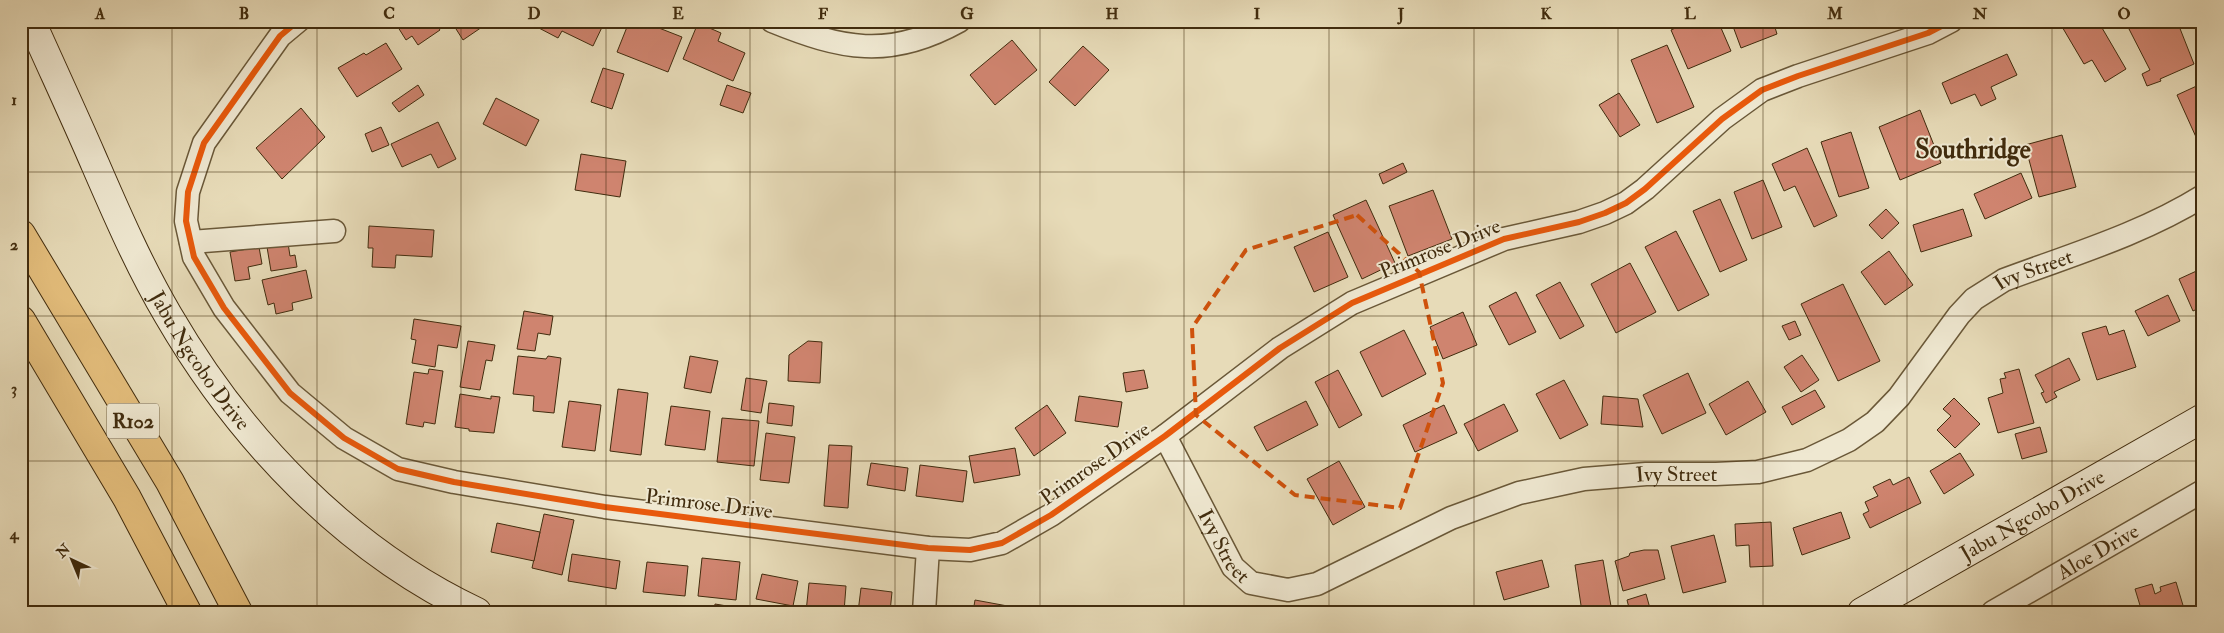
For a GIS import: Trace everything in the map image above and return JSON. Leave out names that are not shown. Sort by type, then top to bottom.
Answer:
[{"type":"main road","name":"Jabu Ngcobo Drive","points":[[31,21],[128,240],[168,316],[226,404],[279,467],[361,542],[454,601],[477,612]]},
{"type":"main road","name":"R102","points":[[21,234],[170,482],[238,612]]},
{"type":"main road","name":"R102","points":[[21,320],[126,498],[187,612]]},
{"type":"main road","name":"Jabu Ngcobo Drive","points":[[1862,612],[2203,418]]},
{"type":"street","name":"Primrose Drive","points":[[298,21],[280,36],[204,143],[188,192],[186,221],[194,257],[224,308],[290,393],[344,438],[398,469],[454,482],[605,507],[928,548],[970,550],[1002,543],[1051,515],[1165,436],[1280,348],[1352,303],[1504,239],[1579,222],[1605,213],[1626,203],[1645,189],[1722,118],[1762,90],[1798,76],[1928,33],[1951,21]]},
{"type":"street","points":[[772,21],[813,38],[851,46],[880,47],[919,38],[959,21]]},
{"type":"street","name":"Ivy Street","points":[[1165,436],[1234,568],[1250,584],[1288,590],[1318,584],[1451,518],[1519,493],[1584,479],[1646,474],[1758,472],[1807,460],[1849,440],[1874,422],[1899,397],[1959,315],[1987,289],[2004,280],[2134,231],[2181,210],[2203,196]]},
{"type":"street","points":[[191,242],[334,231]]},
{"type":"street","name":"Aloe Drive","points":[[1993,612],[2203,491]]},
{"type":"street","points":[[924,612],[928,548]]},
{"type":"highlighted area","points":[[1357,215],[1419,272],[1443,383],[1400,508],[1295,495],[1196,415],[1192,328],[1246,250]]},
{"type":"building","points":[[401,21],[440,21],[436,24],[440,30],[418,45],[412,36],[406,40],[396,24]]},
{"type":"building","points":[[451,21],[484,21],[485,25],[463,40]]},
{"type":"building","points":[[540,21],[605,21],[593,46],[562,31],[558,38],[537,27]]},
{"type":"building","points":[[625,21],[641,21],[682,37],[668,72],[617,52],[629,22]]},
{"type":"building","points":[[1691,21],[1718,21],[1731,51],[1688,69],[1671,30]]},
{"type":"building","points":[[1731,21],[1773,21],[1777,34],[1741,48]]},
{"type":"building","points":[[2069,21],[2072,26],[2079,21],[2098,21],[2126,69],[2105,82],[2092,60],[2084,64],[2061,25]]},
{"type":"building","points":[[2147,21],[2159,21],[2160,24],[2166,21],[2177,21],[2194,64],[2147,86],[2142,74],[2150,70],[2129,29]]},
{"type":"building","points":[[2179,21],[2203,21],[2203,25],[2179,25]]},
{"type":"building","points":[[698,23],[721,33],[718,41],[745,53],[733,81],[683,59]]},
{"type":"building","points":[[1012,40],[1037,70],[995,105],[970,75]]},
{"type":"building","points":[[386,43],[402,69],[357,97],[338,68]]},
{"type":"building","points":[[1667,45],[1694,107],[1657,123],[1631,60]]},
{"type":"building","points":[[1083,46],[1109,70],[1075,106],[1049,82]]},
{"type":"building","points":[[2007,54],[2017,75],[1991,87],[1996,99],[1981,106],[1975,94],[1951,104],[1942,83]]},
{"type":"building","points":[[603,68],[624,74],[612,109],[591,102]]},
{"type":"building","points":[[2201,84],[2203,89],[2203,134],[2196,137],[2177,95]]},
{"type":"building","points":[[418,85],[424,95],[399,112],[392,103]]},
{"type":"building","points":[[727,85],[751,93],[743,113],[720,105]]},
{"type":"building","points":[[1619,93],[1640,125],[1620,137],[1599,105]]},
{"type":"building","points":[[496,98],[539,120],[526,146],[483,124]]},
{"type":"building","points":[[301,108],[325,137],[282,179],[256,148]]},
{"type":"building","points":[[1920,110],[1941,163],[1900,180],[1879,127]]},
{"type":"building","points":[[438,122],[456,159],[438,168],[431,154],[402,167],[391,144]]},
{"type":"building","points":[[381,127],[389,145],[372,152],[365,134]]},
{"type":"building","points":[[1851,132],[1869,188],[1839,197],[1821,142]]},
{"type":"building","points":[[2062,135],[2076,187],[2039,197],[2025,145]]},
{"type":"building","points":[[1807,148],[1837,216],[1814,227],[1795,186],[1784,191],[1772,164]]},
{"type":"building","points":[[581,154],[626,161],[620,197],[575,190]]},
{"type":"building","points":[[1403,163],[1407,172],[1383,184],[1379,174]]},
{"type":"building","points":[[2021,173],[2032,198],[1985,219],[1974,194]]},
{"type":"building","points":[[1763,180],[1782,227],[1752,239],[1734,192]]},
{"type":"building","points":[[1433,190],[1452,239],[1408,256],[1389,206]]},
{"type":"building","points":[[1720,199],[1747,260],[1720,272],[1693,211]]},
{"type":"building","points":[[1366,200],[1395,263],[1362,279],[1333,215]]},
{"type":"building","points":[[1886,209],[1899,223],[1882,239],[1869,225]]},
{"type":"building","points":[[1963,209],[1972,236],[1921,252],[1913,225]]},
{"type":"building","points":[[369,226],[434,230],[432,257],[396,255],[395,268],[372,267],[373,248],[368,248]]},
{"type":"building","points":[[1676,231],[1709,295],[1678,311],[1645,247]]},
{"type":"building","points":[[1328,232],[1348,277],[1314,292],[1294,247]]},
{"type":"building","points":[[288,243],[290,256],[295,255],[297,267],[271,271],[267,247]]},
{"type":"building","points":[[259,247],[262,264],[248,267],[250,279],[235,281],[230,252]]},
{"type":"building","points":[[1889,251],[1913,285],[1885,305],[1861,272]]},
{"type":"building","points":[[1630,263],[1656,312],[1616,333],[1591,284]]},
{"type":"building","points":[[2203,268],[2203,306],[2193,311],[2179,279]]},
{"type":"building","points":[[306,270],[312,298],[292,303],[293,310],[276,314],[274,303],[268,305],[262,280]]},
{"type":"building","points":[[1560,282],[1584,326],[1560,339],[1536,295]]},
{"type":"building","points":[[1843,284],[1880,361],[1838,381],[1801,304]]},
{"type":"building","points":[[1516,292],[1536,332],[1509,345],[1489,306]]},
{"type":"building","points":[[2168,295],[2180,321],[2148,336],[2135,311]]},
{"type":"building","points":[[524,311],[553,316],[550,335],[538,333],[535,351],[517,349]]},
{"type":"building","points":[[1463,312],[1477,345],[1443,359],[1430,327]]},
{"type":"building","points":[[414,319],[461,326],[457,348],[438,345],[435,367],[412,363],[416,340],[411,339]]},
{"type":"building","points":[[1795,321],[1801,335],[1789,340],[1782,326]]},
{"type":"building","points":[[2106,326],[2109,335],[2124,330],[2136,367],[2097,380],[2082,333]]},
{"type":"building","points":[[1404,330],[1426,374],[1382,397],[1360,352]]},
{"type":"building","points":[[468,341],[495,345],[492,361],[486,360],[480,390],[460,387]]},
{"type":"building","points":[[808,341],[822,342],[820,383],[788,381],[789,355]]},
{"type":"building","points":[[1802,355],[1819,380],[1801,392],[1784,367]]},
{"type":"building","points":[[518,356],[546,359],[548,356],[561,358],[554,413],[533,411],[534,396],[513,394]]},
{"type":"building","points":[[690,356],[718,361],[711,393],[684,388]]},
{"type":"building","points":[[2069,358],[2080,380],[2054,392],[2057,397],[2046,403],[2041,393],[2044,392],[2035,375]]},
{"type":"building","points":[[429,369],[443,371],[435,424],[424,422],[423,427],[406,424],[414,372],[428,374]]},
{"type":"building","points":[[2019,369],[2034,423],[1998,433],[1988,398],[2003,393],[2000,379],[2006,378],[2004,373]]},
{"type":"building","points":[[1144,370],[1148,388],[1126,392],[1123,373]]},
{"type":"building","points":[[1338,370],[1362,415],[1339,428],[1315,382]]},
{"type":"building","points":[[1688,373],[1706,413],[1662,434],[1643,395]]},
{"type":"building","points":[[746,378],[767,381],[761,413],[741,410]]},
{"type":"building","points":[[1564,380],[1588,425],[1560,439],[1536,394]]},
{"type":"building","points":[[1748,381],[1766,412],[1726,435],[1709,404]]},
{"type":"building","points":[[618,389],[648,393],[641,455],[610,451]]},
{"type":"building","points":[[1815,390],[1825,407],[1792,425],[1782,407]]},
{"type":"building","points":[[460,394],[491,399],[491,396],[500,397],[494,433],[469,431],[469,429],[455,427]]},
{"type":"building","points":[[1079,396],[1122,402],[1118,427],[1075,421]]},
{"type":"building","points":[[1603,396],[1638,399],[1643,427],[1601,424]]},
{"type":"building","points":[[1954,398],[1980,424],[1955,448],[1937,430],[1951,416],[1943,409]]},
{"type":"building","points":[[569,401],[601,405],[595,451],[562,447]]},
{"type":"building","points":[[1306,401],[1318,425],[1267,451],[1254,427]]},
{"type":"building","points":[[769,403],[794,406],[792,426],[767,423]]},
{"type":"building","points":[[1504,404],[1518,431],[1478,451],[1464,424]]},
{"type":"building","points":[[1047,405],[1066,433],[1034,456],[1015,428]]},
{"type":"building","points":[[1444,405],[1457,433],[1415,452],[1403,425]]},
{"type":"building","points":[[671,406],[710,411],[705,450],[665,445]]},
{"type":"building","points":[[722,418],[759,421],[754,466],[717,462]]},
{"type":"building","points":[[2040,427],[2047,452],[2022,459],[2015,434]]},
{"type":"building","points":[[766,433],[795,437],[789,483],[760,480]]},
{"type":"building","points":[[829,445],[852,446],[848,508],[824,506]]},
{"type":"building","points":[[1015,448],[1020,475],[974,483],[969,456]]},
{"type":"building","points":[[1960,453],[1974,475],[1944,494],[1930,471]]},
{"type":"building","points":[[1339,461],[1365,507],[1333,525],[1307,479]]},
{"type":"building","points":[[871,463],[908,468],[905,491],[867,485]]},
{"type":"building","points":[[920,465],[967,471],[963,502],[916,496]]},
{"type":"building","points":[[1909,477],[1921,503],[1870,528],[1863,514],[1869,511],[1865,502],[1878,496],[1873,487],[1890,479],[1893,485]]},
{"type":"building","points":[[1841,512],[1850,538],[1802,555],[1793,528]]},
{"type":"building","points":[[544,514],[574,520],[562,575],[532,568]]},
{"type":"building","points":[[1771,522],[1773,566],[1750,567],[1749,545],[1736,546],[1735,524]]},
{"type":"building","points":[[497,523],[540,532],[534,561],[491,552]]},
{"type":"building","points":[[1714,535],[1726,582],[1683,593],[1671,546]]},
{"type":"building","points":[[1658,550],[1665,579],[1623,591],[1615,561],[1629,556],[1630,553]]},
{"type":"building","points":[[572,554],[620,561],[616,589],[568,581]]},
{"type":"building","points":[[702,558],[740,562],[736,600],[698,596]]},
{"type":"building","points":[[1542,560],[1549,587],[1504,600],[1496,572]]},
{"type":"building","points":[[1603,560],[1612,612],[1582,612],[1575,565]]},
{"type":"building","points":[[647,562],[688,566],[685,596],[643,592]]},
{"type":"building","points":[[762,574],[798,581],[793,606],[756,599]]},
{"type":"building","points":[[2176,582],[2185,612],[2142,612],[2135,589],[2152,584],[2155,594],[2161,591],[2160,587]]},
{"type":"building","points":[[809,583],[846,586],[844,612],[806,612]]},
{"type":"building","points":[[861,588],[892,592],[890,612],[858,612]]},
{"type":"building","points":[[1646,594],[1651,612],[1630,612],[1627,600]]},
{"type":"building","points":[[975,600],[1013,607],[1012,612],[973,612]]},
{"type":"building","points":[[715,604],[739,608],[739,612],[714,612]]},
{"type":"building","points":[[1026,607],[1049,612],[1025,612]]},
{"type":"cycle path","points":[[298,21],[280,36],[204,143],[188,192],[186,221],[194,257],[224,308],[290,393],[344,438],[398,469],[454,482],[605,507],[928,548],[970,550],[1002,543],[1051,515],[1165,436],[1280,348],[1352,303],[1504,239],[1579,222],[1605,213],[1626,203],[1645,189],[1722,119],[1762,90],[1798,76],[1928,33],[1951,21]]},
{"type":"district","name":"Southridge","points":[[1973,150]]}]
